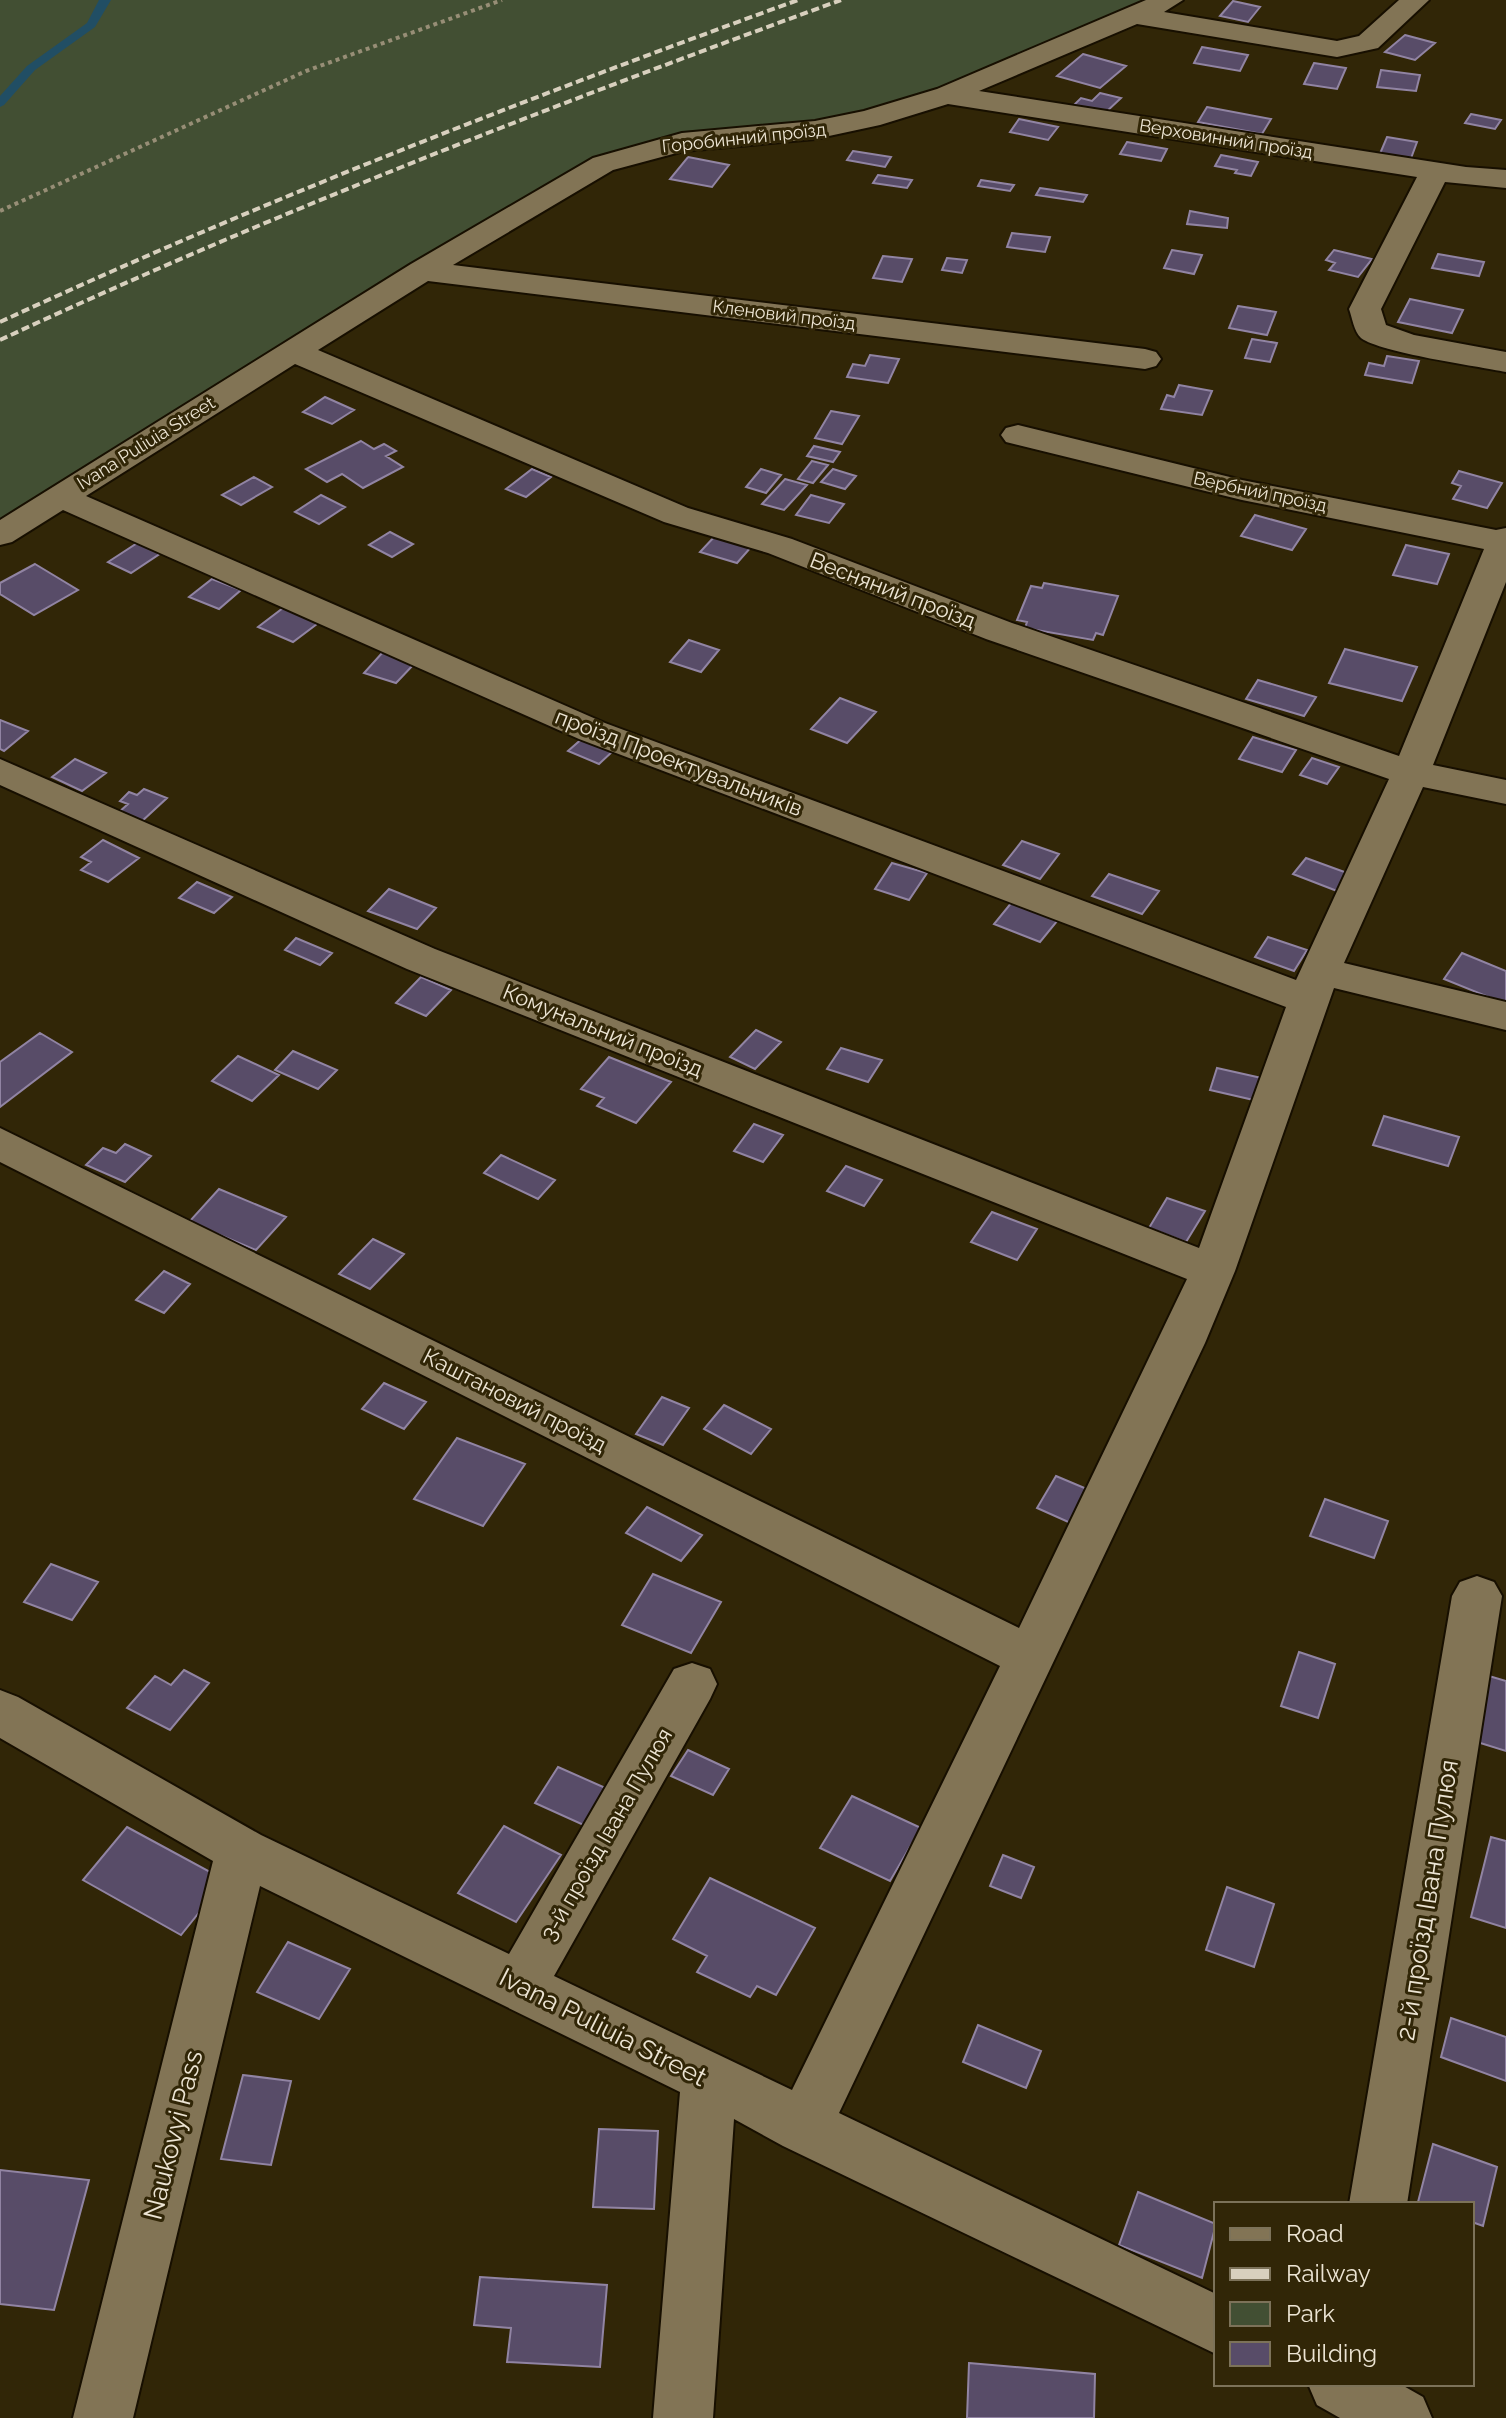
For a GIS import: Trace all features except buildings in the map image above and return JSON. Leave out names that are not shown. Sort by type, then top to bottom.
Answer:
[{"type":"street","name":"Горобинний проїзд","points":[[292,351],[566,183],[623,156],[682,142],[839,127],[947,95],[1169,0]]},
{"type":"street","points":[[1133,15],[1337,49],[1368,42],[1415,0]]},
{"type":"street","name":"Верховинний проїзд","points":[[947,95],[1435,171],[1506,179]]},
{"type":"street","points":[[1435,171],[1365,309],[1372,331],[1407,343],[1506,362]]},
{"type":"street","name":"Кленовий проїзд","points":[[422,271],[1145,359]]},
{"type":"street","name":"Ivana Puliuia Street","points":[[0,535],[292,351]]},
{"type":"street","name":"Весняний проїзд","points":[[292,351],[676,515],[780,546],[999,631],[1411,773],[1506,792]]},
{"type":"street","name":"Вербний проїзд","points":[[1018,435],[1242,490],[1505,540]]},
{"type":"street","name":"проїзд Проектувальників","points":[[61,497],[592,731],[1314,986],[1506,1016]]},
{"type":"street","points":[[803,2127],[1182,1343],[1213,1271],[1314,986],[1411,773],[1505,540]]},
{"type":"street","name":"Комунальний проїзд","points":[[0,771],[421,959],[1213,1271]]},
{"type":"street","name":"Каштановий проїзд","points":[[0,1143],[1029,1657]]},
{"type":"street","name":"2-й проїзд Івана Пулюя","points":[[1378,2202],[1477,1596]]},
{"type":"street","name":"3-й проїзд Івана Пулюя","points":[[520,1985],[692,1684]]},
{"type":"street","name":"Ivana Puliuia Street","points":[[0,1712],[242,1851],[520,1985],[803,2127],[1214,2324]]},
{"type":"street","name":"Naukovyi Pass","points":[[103,2418],[242,1851]]},
{"type":"street","points":[[683,2418],[709,2081]]},
{"type":"street","points":[[1346,2386],[1402,2418]]},
{"type":"path","points":[[0,211],[306,71],[502,0]]},
{"type":"green space","points":[[0,0],[1169,0],[903,109],[623,156],[0,535]]},
{"type":"waterway","points":[[0,103],[31,68],[91,25],[105,0]]},
{"type":"railway","points":[[0,322],[197,234],[396,152],[798,0]]},
{"type":"railway","points":[[0,340],[207,248],[417,161],[841,0]]}]
